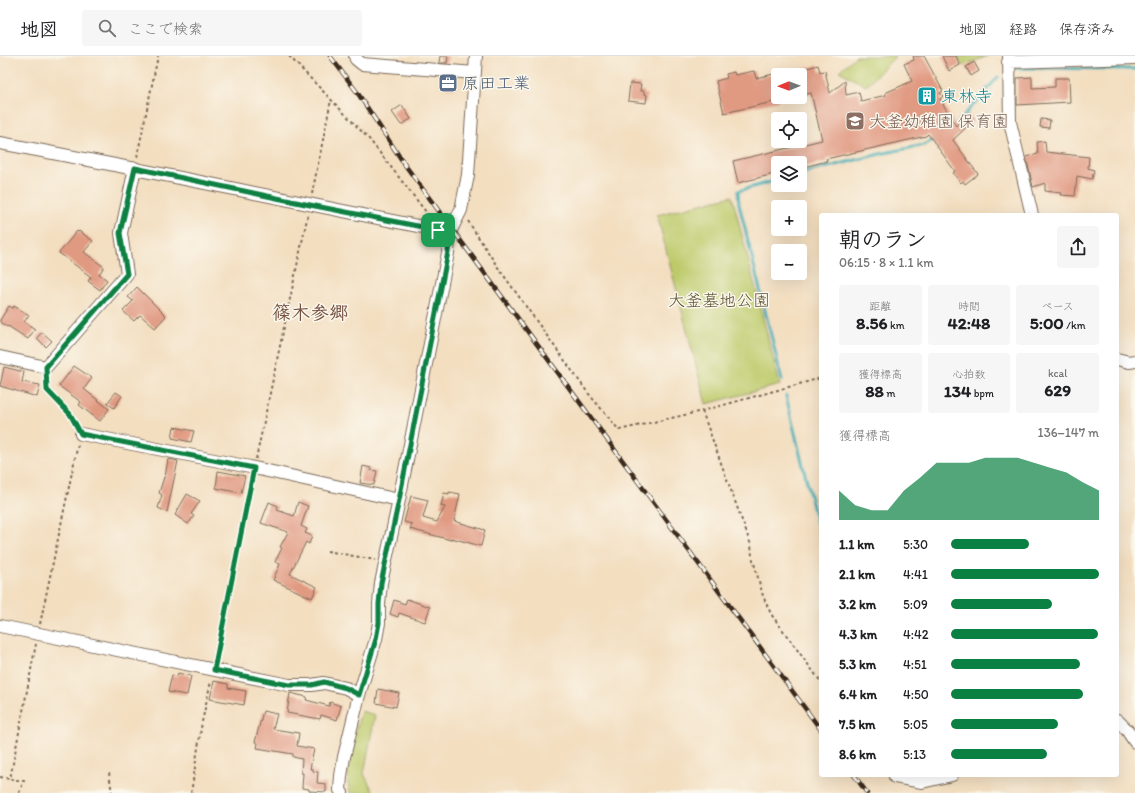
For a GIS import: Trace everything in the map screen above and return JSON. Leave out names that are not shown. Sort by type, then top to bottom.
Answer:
[{"type":"street","points":[[355,56],[356,59],[362,64],[388,61],[476,73]]},
{"type":"street","points":[[342,793],[340,790],[341,776],[348,735],[376,639],[379,623],[381,583],[448,252],[449,238],[461,210],[468,175],[476,56]]},
{"type":"street","points":[[1032,213],[1010,122],[1009,59],[1135,58]]},
{"type":"street","points":[[0,143],[135,168],[438,230],[449,238]]},
{"type":"street","points":[[0,357],[46,367],[127,274],[120,233],[135,168]]},
{"type":"street","points":[[1119,360],[1129,362],[1135,361]]},
{"type":"street","points":[[81,434],[254,468],[399,500]]},
{"type":"street","points":[[0,626],[289,685],[312,685],[324,682],[346,688],[359,695]]},
{"type":"street","points":[[1119,722],[1135,742]]},
{"type":"street","points":[[895,777],[922,782],[943,777]]},
{"type":"path","points":[[135,168],[158,56]]},
{"type":"path","points":[[290,56],[369,139],[434,222],[438,230]]},
{"type":"path","points":[[190,793],[202,722],[331,100]]},
{"type":"path","points":[[461,210],[497,266],[588,393],[619,430],[702,411],[819,379]]},
{"type":"path","points":[[10,778],[38,633],[70,478],[81,434],[70,414],[47,390],[46,367]]},
{"type":"path","points":[[702,411],[751,545],[752,556],[763,596],[770,614],[819,679]]},
{"type":"path","points":[[327,551],[385,562]]},
{"type":"path","points":[[109,773],[112,793]]},
{"type":"path","points":[[0,777],[24,781],[19,793]]},
{"type":"green space","points":[[856,56],[896,56],[866,86],[839,71]]},
{"type":"green space","points":[[958,56],[988,56],[962,66]]},
{"type":"green space","name":"大釜墓地公園","points":[[732,196],[780,385],[706,404],[657,215]]},
{"type":"green space","points":[[361,711],[375,715],[364,774],[374,793],[350,793],[348,783],[349,762]]},
{"type":"building","points":[[440,56],[448,56],[447,63],[439,63]]},
{"type":"building","points":[[913,56],[924,56],[943,91],[940,93],[943,96],[940,99],[956,126],[968,114],[974,120],[953,140],[978,174],[965,184],[963,181],[961,183],[953,173],[955,171],[928,134],[926,136],[826,159],[827,161],[807,166],[807,156],[771,156],[771,175],[738,183],[733,161],[788,148],[807,148],[807,144],[822,140],[811,93],[807,94],[807,68],[818,65],[820,72],[825,71],[830,93],[845,81],[846,95],[859,92],[861,101],[886,95],[885,93],[912,81],[904,64],[914,60]]},
{"type":"building","name":"東林寺","points":[[942,56],[956,56],[960,65],[949,71]]},
{"type":"building","points":[[974,62],[979,71],[971,76],[966,67]]},
{"type":"building","points":[[754,71],[756,78],[771,75],[771,103],[724,113],[716,81],[727,78],[726,74],[734,72],[735,75]]},
{"type":"building","points":[[1032,77],[1032,88],[1055,87],[1055,78],[1069,78],[1070,102],[1017,105],[1017,78]]},
{"type":"building","points":[[444,78],[455,79],[454,89],[443,87]]},
{"type":"building","points":[[630,83],[641,84],[640,91],[644,91],[644,94],[647,95],[646,103],[628,101]]},
{"type":"building","points":[[402,105],[411,119],[401,125],[392,112]]},
{"type":"building","points":[[1041,119],[1050,120],[1049,128],[1040,127]]},
{"type":"building","points":[[1045,141],[1046,152],[1089,157],[1088,168],[1094,170],[1092,179],[1077,176],[1075,196],[1061,195],[1062,193],[1045,191],[1045,183],[1033,187],[1026,157],[1038,154],[1037,142]]},
{"type":"building","points":[[77,231],[93,241],[84,252],[104,267],[99,274],[107,280],[100,290],[88,281],[91,277],[59,253]]},
{"type":"building","points":[[137,287],[166,316],[155,328],[140,315],[134,321],[123,311],[133,301],[128,297]]},
{"type":"building","points":[[9,306],[13,308],[14,306],[29,315],[24,322],[35,329],[28,339],[0,322]]},
{"type":"building","points":[[42,332],[52,341],[46,347],[37,338]]},
{"type":"building","points":[[74,366],[92,378],[84,389],[109,409],[100,421],[79,405],[81,402],[59,386]]},
{"type":"building","points":[[4,367],[24,372],[22,382],[40,385],[37,397],[0,386]]},
{"type":"building","points":[[116,392],[122,396],[114,408],[107,403]]},
{"type":"building","points":[[174,427],[194,431],[191,442],[172,438]]},
{"type":"building","points":[[168,459],[178,461],[167,512],[158,508],[162,495],[159,493],[165,477]]},
{"type":"building","points":[[363,466],[371,468],[370,470],[377,471],[374,485],[360,483]]},
{"type":"building","points":[[218,471],[245,476],[241,493],[216,488]]},
{"type":"building","points":[[449,492],[460,494],[454,521],[485,530],[481,546],[410,529],[412,524],[404,522],[411,496],[428,500],[423,518],[437,522],[445,507],[441,506],[444,493],[449,494]]},
{"type":"building","points":[[187,494],[200,501],[191,514],[194,516],[188,524],[175,515]]},
{"type":"building","points":[[269,502],[278,506],[277,510],[294,516],[298,502],[308,506],[301,526],[307,529],[305,533],[312,536],[309,544],[306,542],[290,574],[317,587],[312,598],[273,580],[280,564],[275,562],[282,548],[280,547],[288,532],[261,523]]},
{"type":"building","points":[[407,599],[430,607],[425,622],[399,613],[398,617],[390,614],[394,600],[405,604]]},
{"type":"building","points":[[178,673],[191,676],[187,695],[168,692],[172,675],[177,676]]},
{"type":"building","points":[[214,681],[228,684],[228,688],[246,691],[244,705],[210,699]]},
{"type":"building","points":[[378,689],[399,693],[396,707],[376,703]]},
{"type":"building","points":[[290,693],[307,697],[306,700],[329,706],[330,702],[341,706],[337,720],[321,715],[320,719],[287,713]]},
{"type":"building","points":[[263,711],[277,714],[273,729],[299,733],[297,746],[314,749],[310,769],[318,772],[317,783],[326,784],[326,792],[309,791],[309,789],[302,788],[302,759],[293,757],[293,754],[257,748],[258,743],[255,742]]},
{"type":"waterway","points":[[1015,68],[1135,69]]},
{"type":"waterway","points":[[953,128],[998,77]]},
{"type":"waterway","points":[[807,172],[880,154],[924,145],[935,139]]},
{"type":"waterway","points":[[771,182],[738,191],[739,204],[782,380]]},
{"type":"waterway","points":[[786,396],[819,532]]},
{"type":"railway","points":[[330,56],[357,92],[405,165],[819,727]]},
{"type":"railway","points":[[855,777],[867,793]]},
{"type":"place","name":"原田工業","points":[[448,83]]},
{"type":"place","name":"東林寺","points":[[927,96]]},
{"type":"place","name":"大釜幼稚園 保育園","points":[[855,121]]},
{"type":"district","name":"篠木参郷","points":[[310,312]]},
{"type":"route","points":[[135,168],[438,230],[449,238],[448,252],[381,583],[379,623],[376,639],[359,695],[346,688],[324,682],[312,685],[289,685],[214,670],[254,468],[81,434],[70,414],[47,390],[46,367],[127,274],[120,233],[135,168]]}]
